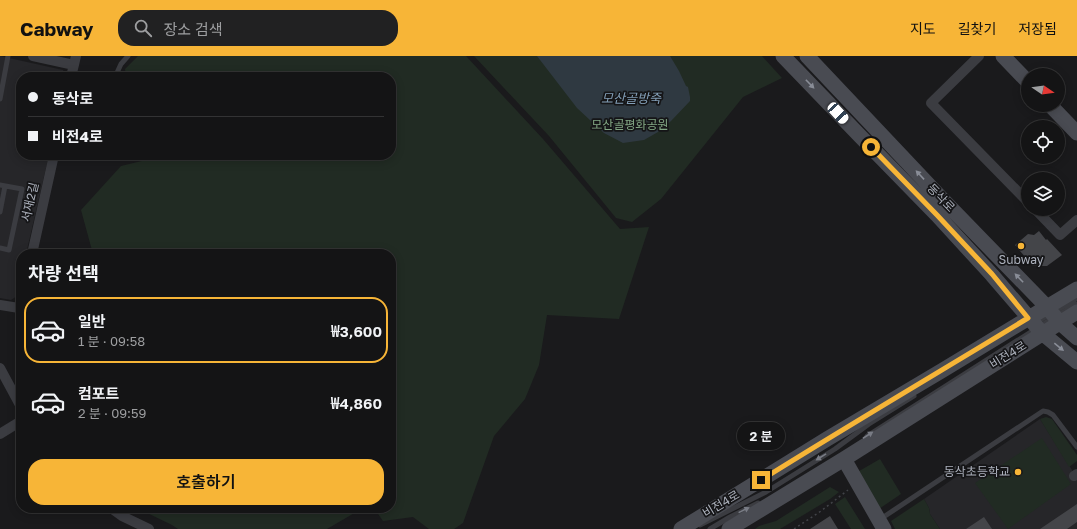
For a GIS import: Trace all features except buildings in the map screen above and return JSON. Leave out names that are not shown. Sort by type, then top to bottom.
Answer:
[{"type":"main road","name":"동삭로","points":[[783,56],[937,215],[992,274],[1035,326],[1077,362]]},
{"type":"main road","name":"동삭로","points":[[807,56],[1053,315],[1077,338]]},
{"type":"main road","points":[[1003,56],[1021,75]]},
{"type":"main road","points":[[1057,112],[1077,133]]},
{"type":"main road","points":[[1035,326],[1053,315],[1077,289]]},
{"type":"main road","points":[[1035,326],[1053,315],[1077,312]]},
{"type":"main road","name":"비전4로","points":[[681,529],[943,370],[1035,326]]},
{"type":"main road","name":"비전4로","points":[[729,529],[844,459],[1035,326]]},
{"type":"main road","points":[[844,459],[881,525]]},
{"type":"street","points":[[34,56],[75,60],[72,72]]},
{"type":"street","points":[[979,56],[931,104],[1021,195]]},
{"type":"street","name":"서재2길","points":[[33,249],[53,160]]},
{"type":"street","points":[[1042,216],[1060,235],[1077,220]]},
{"type":"street","points":[[0,306],[16,306]]},
{"type":"street","points":[[0,368],[16,398]]},
{"type":"street","points":[[0,434],[16,424]]},
{"type":"street","points":[[118,513],[149,529]]},
{"type":"lane","points":[[0,99],[8,56]]},
{"type":"lane","points":[[117,72],[121,64],[128,56]]},
{"type":"lane","points":[[0,212],[2,185],[22,189],[9,250],[0,248]]},
{"type":"lane","points":[[1053,315],[1077,298]]},
{"type":"lane","points":[[1053,315],[1077,304]]},
{"type":"lane","points":[[1020,332],[1035,326]]},
{"type":"lane","points":[[860,440],[1035,326]]},
{"type":"lane","points":[[927,386],[943,370]]},
{"type":"lane","points":[[693,529],[766,492],[921,391]]},
{"type":"lane","points":[[881,525],[1043,411],[1053,415],[1077,447]]},
{"type":"lane","points":[[770,498],[796,488]]},
{"type":"lane","points":[[710,529],[764,500]]},
{"type":"path","points":[[794,529],[821,511],[857,483]]},
{"type":"shaded area","points":[[0,56],[63,70],[64,72],[16,72],[16,160],[48,160],[27,249],[16,249],[16,297],[11,300],[0,298]]},
{"type":"shaded area","name":"동삭초등학교","points":[[1040,419],[1077,478],[1077,529],[940,529],[930,514],[929,508],[924,499]]},
{"type":"green space","points":[[138,56],[466,56],[543,139],[620,229],[649,227],[619,319],[547,315],[539,365],[525,399],[494,436],[463,523],[454,529],[429,529],[413,517],[383,521],[377,513],[396,513],[396,249],[92,249],[81,210],[121,166],[146,160],[396,160],[396,72],[125,72],[125,69]]},
{"type":"green space","name":"모산골평화공원","points":[[474,56],[762,56],[782,78],[743,97],[661,199],[632,222],[616,218],[549,136]]},
{"type":"green space","points":[[1046,417],[1052,419],[1077,455],[1077,461],[1069,467],[1040,419]]},
{"type":"green space","points":[[1042,438],[1071,484],[1008,529],[975,483]]},
{"type":"green space","points":[[880,459],[901,494],[876,511],[854,474]]},
{"type":"green space","points":[[830,487],[839,492],[780,529],[755,529],[759,526],[776,521]]},
{"type":"green space","points":[[845,497],[865,529],[851,529],[835,504]]},
{"type":"green space","points":[[924,499],[929,508],[930,514],[940,529],[895,529],[891,521]]},
{"type":"green space","points":[[147,513],[354,513],[327,529],[178,529]]},
{"type":"water","name":"모산골방죽","points":[[537,56],[670,56],[686,86],[688,87],[690,101],[658,132],[644,140],[623,143],[604,133],[577,108]]},
{"type":"place","name":"Subway","points":[[1021,246]]},
{"type":"place","name":"동삭초등학교","points":[[1018,472]]},
{"type":"route","points":[[761,480],[1028,318],[992,274],[871,147]]}]
